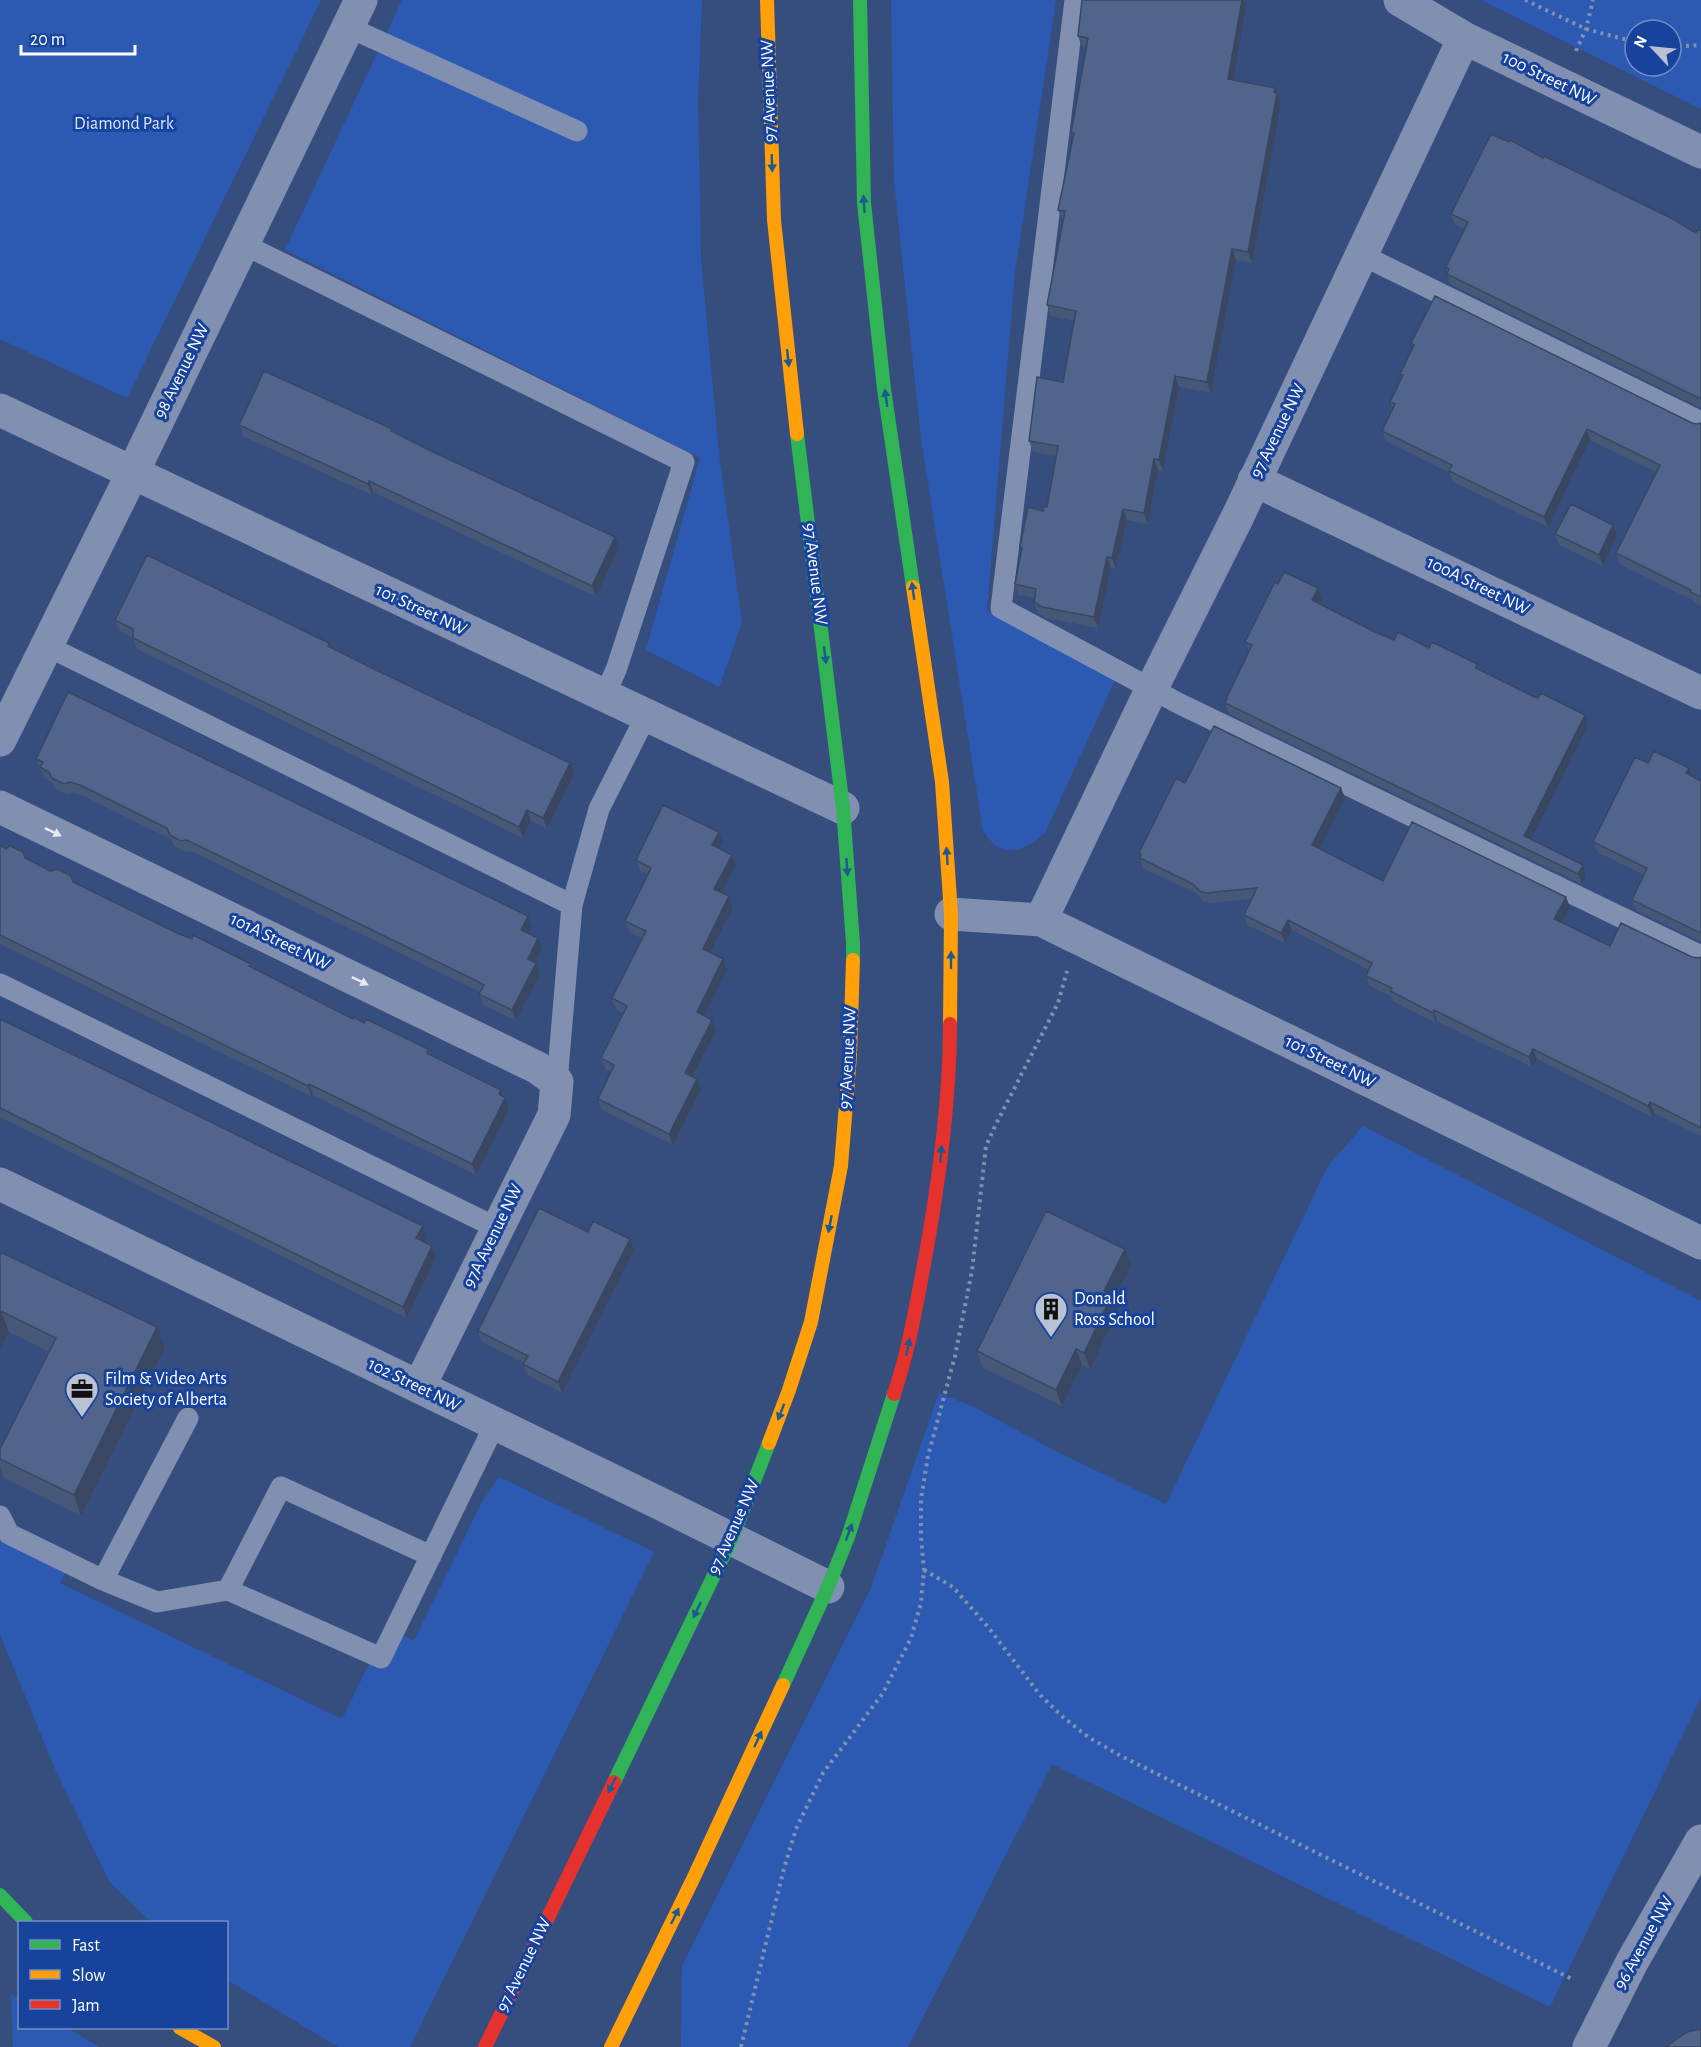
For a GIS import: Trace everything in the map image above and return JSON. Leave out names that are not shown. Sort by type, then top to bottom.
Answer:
[{"type":"main road","name":"97 Avenue NW","points":[[485,2047],[732,1538],[789,1390],[811,1322],[841,1166],[850,1055],[853,942],[843,808],[792,390],[774,220],[767,0]]},
{"type":"main road","points":[[611,2047],[694,1877],[828,1587],[848,1537],[906,1359],[937,1195],[950,1055],[951,914],[942,782],[885,389],[864,203],[860,0]]},
{"type":"main road","points":[[0,1895],[24,1921]]},
{"type":"main road","points":[[642,2015],[650,1968]]},
{"type":"main road","points":[[182,2029],[214,2047]]},
{"type":"street","name":"100 Street NW","points":[[1401,0],[1464,38],[1701,152]]},
{"type":"street","name":"98 Avenue NW","points":[[0,740],[132,474],[354,14]]},
{"type":"street","name":"97 Avenue NW","points":[[1041,920],[1362,255],[1464,38]]},
{"type":"street","name":"101 Street NW","points":[[0,410],[843,808]]},
{"type":"street","name":"100A Street NW","points":[[1254,480],[1701,693]]},
{"type":"street","name":"101A Street NW","points":[[0,807],[538,1068],[557,1082]]},
{"type":"street","name":"101 Street NW","points":[[951,914],[1041,920],[1701,1243]]},
{"type":"street","name":"97A Avenue NW","points":[[419,1387],[554,1115],[557,1082]]},
{"type":"street","name":"102 Street NW","points":[[0,1184],[732,1538],[828,1587]]},
{"type":"street","name":"96 Avenue NW","points":[[1589,2047],[1632,1962],[1701,1841]]},
{"type":"lane","points":[[1075,0],[1001,608],[1152,688],[1701,956]]},
{"type":"lane","points":[[354,14],[577,131]]},
{"type":"lane","points":[[243,244],[684,462],[616,670],[604,696]]},
{"type":"lane","points":[[1362,255],[1701,422]]},
{"type":"lane","points":[[47,646],[572,904]]},
{"type":"lane","points":[[557,1082],[572,904],[599,809],[646,716]]},
{"type":"lane","points":[[0,984],[497,1228]]},
{"type":"lane","points":[[104,1580],[188,1418]]},
{"type":"lane","points":[[0,1516],[9,1534],[104,1580],[157,1602],[228,1590],[381,1658],[495,1424]]},
{"type":"lane","points":[[228,1590],[281,1487],[431,1556]]},
{"type":"path","points":[[1525,0],[1586,29],[1623,39]]},
{"type":"path","points":[[1561,84],[1586,29],[1593,0]]},
{"type":"path","points":[[1683,46],[1701,45]]},
{"type":"path","points":[[741,2047],[783,1872],[796,1829],[823,1773],[883,1693],[911,1638],[921,1603],[924,1570],[921,1499],[927,1456],[955,1356],[972,1271],[986,1146],[1058,1004],[1068,968]]},
{"type":"path","points":[[924,1570],[953,1587],[988,1627],[1040,1695],[1088,1737],[1121,1756],[1572,1979]]},
{"type":"green space","name":"Diamond Park","points":[[0,0],[321,0],[127,398],[0,339]]},
{"type":"green space","points":[[402,0],[702,0],[698,100],[701,259],[719,454],[742,623],[719,687],[646,650],[700,458],[285,250]]},
{"type":"green space","points":[[891,0],[1056,0],[1015,272],[987,610],[1115,680],[1045,833],[1029,845],[1016,850],[996,846],[983,831],[921,439],[894,181]]},
{"type":"green space","points":[[1481,0],[1701,0],[1701,109],[1638,78],[1683,78],[1683,18],[1623,18],[1623,70]]},
{"type":"green space","points":[[1363,1126],[1701,1301],[1701,1697],[1550,2007],[1052,1764],[908,2047],[681,2047],[682,1966],[871,1588],[939,1393],[974,1407],[1057,1452],[1166,1504],[1328,1166]]},
{"type":"green space","points":[[499,1477],[654,1552],[410,2047],[338,2047],[228,1981],[228,1921],[150,1921],[109,1881],[55,1769],[0,1633],[0,1518],[74,1553],[60,1583],[342,1719],[387,1628],[414,1641],[482,1502]]},
{"type":"green space","points":[[11,1994],[18,1998],[18,2029],[69,2029],[99,2047],[13,2047]]},
{"type":"building","points":[[1082,0],[1242,0],[1228,79],[1275,88],[1274,92],[1277,93],[1248,252],[1232,249],[1207,382],[1175,376],[1159,460],[1154,459],[1144,513],[1123,509],[1112,558],[1107,557],[1094,617],[1042,607],[1034,602],[1036,589],[1015,584],[1028,507],[1043,511],[1044,506],[1047,507],[1058,446],[1029,441],[1037,377],[1063,382],[1076,311],[1047,305],[1065,211],[1058,210],[1074,133],[1071,133],[1088,38],[1078,36]]},
{"type":"building","points":[[1491,134],[1509,142],[1510,140],[1543,158],[1544,156],[1673,219],[1696,233],[1698,230],[1701,231],[1701,399],[1447,274],[1449,269],[1446,267],[1468,222],[1451,214]]},
{"type":"building","points":[[1435,296],[1692,423],[1701,423],[1701,597],[1616,553],[1660,465],[1587,429],[1544,517],[1449,471],[1452,465],[1382,431],[1395,404],[1390,402],[1414,345],[1411,343]]},
{"type":"building","points":[[264,371],[392,429],[391,431],[427,449],[615,537],[592,586],[369,481],[368,484],[239,425]]},
{"type":"building","points":[[1571,504],[1613,525],[1599,555],[1555,534]]},
{"type":"building","points":[[147,555],[329,643],[328,646],[376,670],[570,763],[543,818],[527,810],[519,827],[133,638],[133,629],[115,620]]},
{"type":"building","points":[[1284,572],[1318,588],[1312,600],[1373,631],[1394,640],[1398,632],[1429,648],[1432,642],[1477,664],[1476,668],[1534,697],[1538,698],[1541,693],[1585,715],[1524,836],[1583,865],[1578,874],[1225,703],[1252,645],[1245,642],[1275,582],[1278,584]]},
{"type":"building","points":[[68,692],[528,916],[521,930],[538,938],[528,959],[536,963],[512,1010],[479,994],[484,985],[477,981],[187,840],[181,841],[170,835],[167,828],[80,785],[70,782],[64,784],[52,778],[49,772],[40,767],[43,762],[36,759]]},
{"type":"building","points":[[1214,726],[1341,788],[1312,845],[1383,881],[1412,822],[1566,897],[1554,919],[1610,946],[1621,923],[1692,957],[1701,957],[1701,1128],[1650,1102],[1648,1106],[1533,1049],[1529,1057],[1434,1010],[1433,1013],[1390,991],[1392,988],[1366,976],[1372,963],[1288,920],[1281,933],[1244,915],[1257,888],[1206,893],[1193,884],[1140,858],[1139,853],[1176,778],[1185,783]]},
{"type":"building","points":[[1654,751],[1689,768],[1686,773],[1701,781],[1701,933],[1632,900],[1647,868],[1593,842],[1635,757],[1648,763]]},
{"type":"building","points":[[663,805],[719,832],[712,845],[732,855],[714,889],[729,896],[703,949],[723,959],[697,1012],[712,1020],[685,1073],[697,1079],[669,1134],[598,1099],[614,1065],[601,1058],[627,1006],[612,998],[646,931],[625,921],[651,868],[636,860]]},
{"type":"building","points":[[0,845],[6,849],[10,846],[23,852],[25,858],[50,871],[58,869],[71,876],[73,882],[177,933],[192,939],[193,935],[353,1019],[354,1017],[364,1023],[366,1019],[428,1049],[427,1053],[501,1090],[499,1094],[505,1098],[472,1164],[0,935]]},
{"type":"building","points":[[0,1019],[423,1226],[416,1238],[432,1246],[403,1307],[0,1108]]},
{"type":"building","points":[[539,1208],[588,1232],[593,1221],[630,1239],[558,1382],[523,1364],[528,1356],[478,1331]]},
{"type":"building","name":"Donald Ross School","points":[[1046,1211],[1125,1249],[1104,1291],[1112,1295],[1084,1353],[1076,1349],[1056,1390],[977,1351]]},
{"type":"building","name":"Film & Video Arts Society of Alberta","points":[[0,1252],[157,1327],[74,1495],[0,1459],[0,1449],[56,1338],[1,1311],[0,1313]]},
{"type":"building","points":[[1701,2029],[1701,2047],[1665,2047],[1687,2032]]},
{"type":"traffic: fast","points":[[860,0],[864,203],[884,389],[913,587]]},
{"type":"traffic: fast","points":[[797,434],[843,808],[853,960]]},
{"type":"traffic: fast","points":[[783,1685],[848,1537],[894,1394]]},
{"type":"traffic: fast","points":[[614,1782],[732,1538],[769,1443]]},
{"type":"traffic: fast","points":[[0,1895],[25,1921]]},
{"type":"traffic: slow","points":[[767,0],[774,220],[797,434]]},
{"type":"traffic: slow","points":[[913,587],[942,782],[951,914],[950,1024]]},
{"type":"traffic: slow","points":[[769,1443],[811,1322],[841,1166],[850,1055],[853,960]]},
{"type":"traffic: slow","points":[[611,2047],[694,1877],[783,1685]]},
{"type":"traffic: slow","points":[[182,2029],[214,2047]]},
{"type":"traffic: jam","points":[[894,1394],[911,1332],[934,1209],[948,1086],[950,1024]]},
{"type":"traffic: jam","points":[[485,2047],[614,1782]]},
{"type":"place","name":"Donald Ross School","points":[[1051,1338]]},
{"type":"place","name":"Film & Video Arts Society of Alberta","points":[[82,1418]]}]
